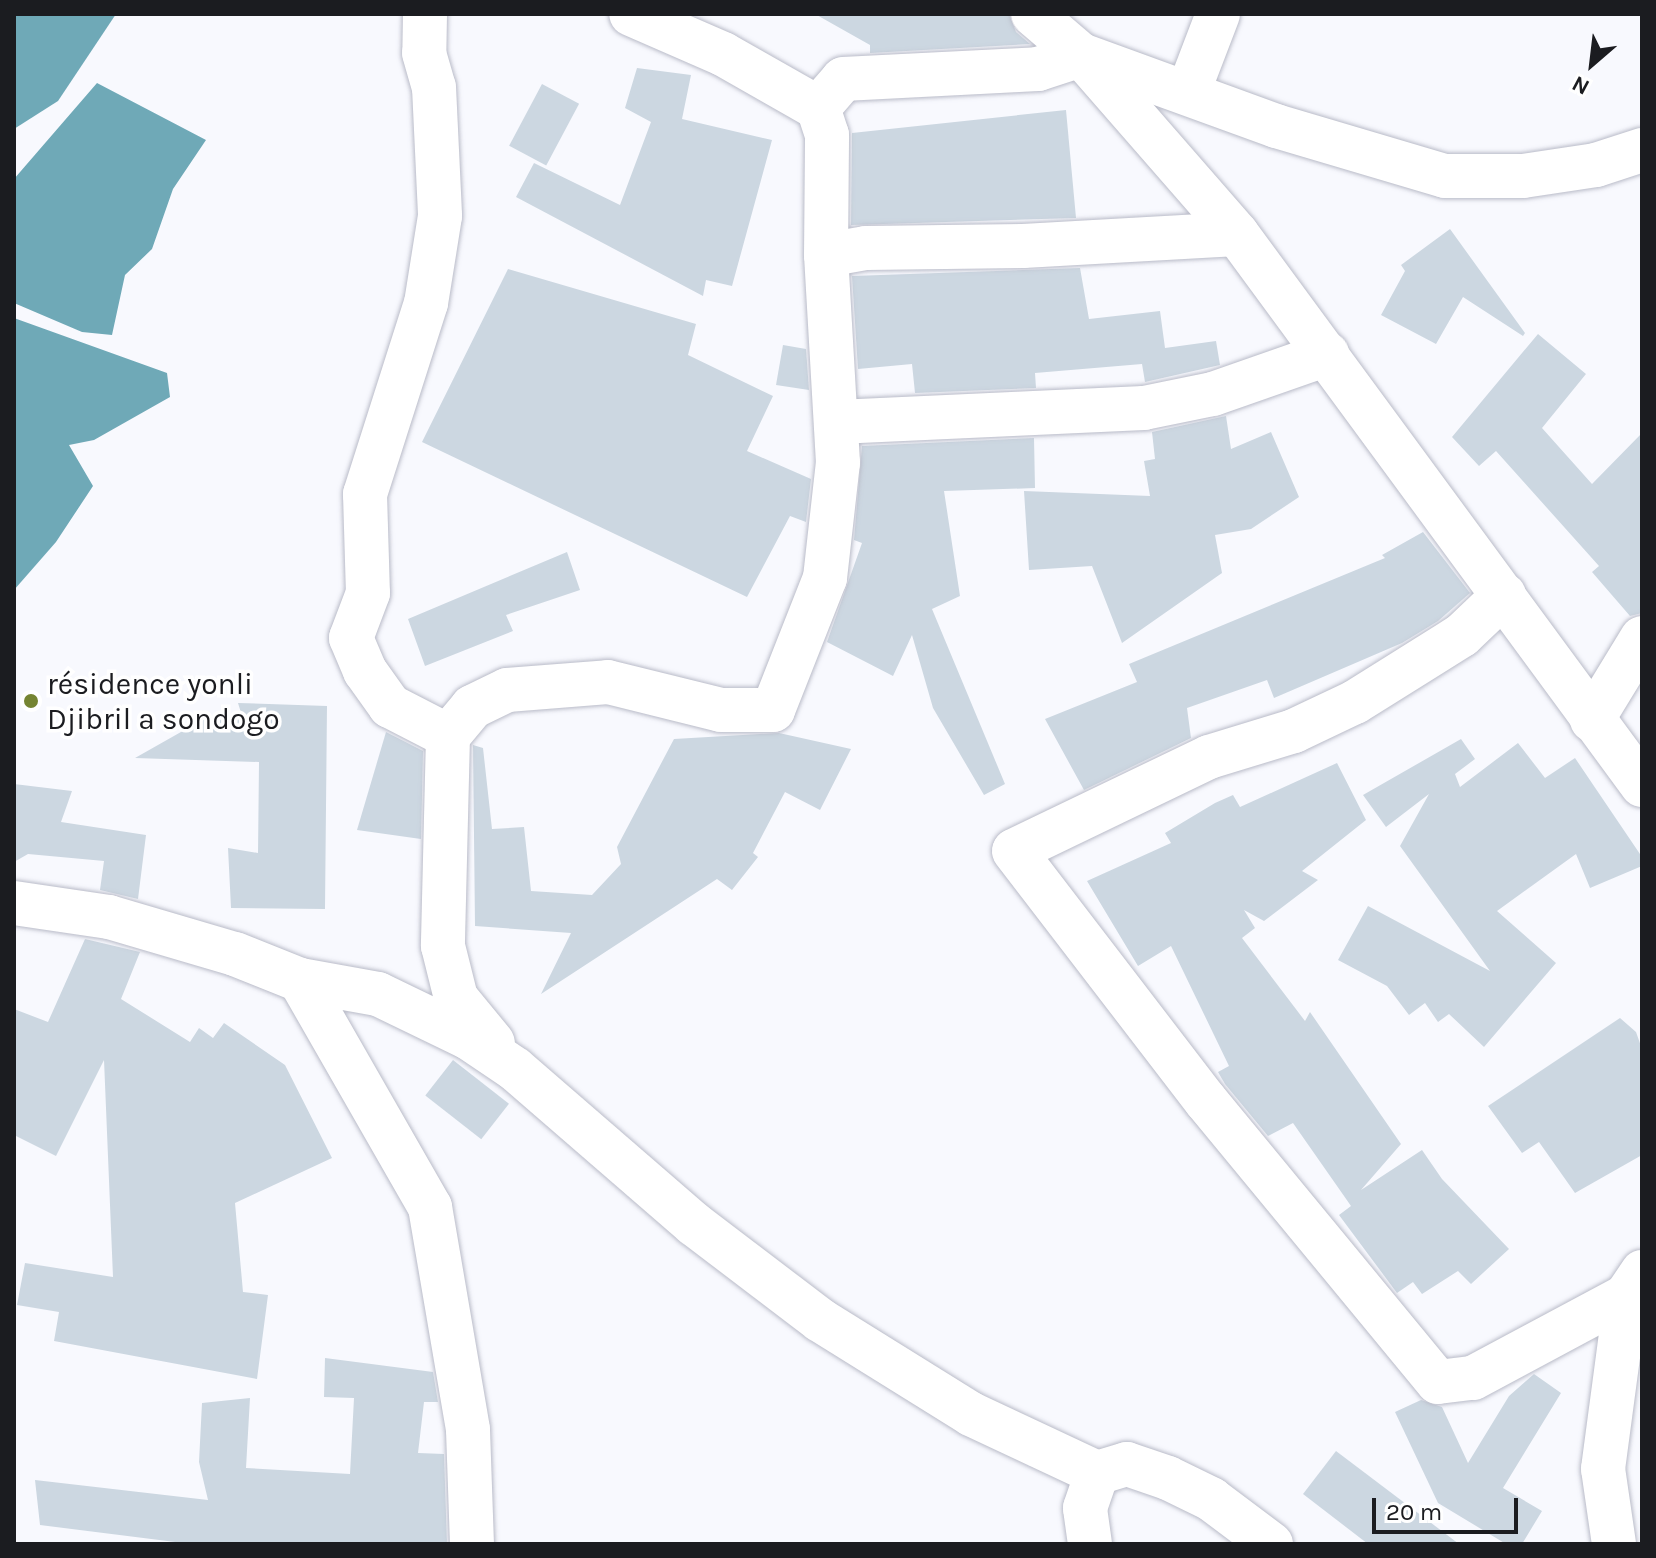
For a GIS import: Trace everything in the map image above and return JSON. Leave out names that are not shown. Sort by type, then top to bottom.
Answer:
[{"type":"street","points":[[425,14],[424,53],[434,87],[440,216],[426,303],[365,494],[368,593],[351,638],[365,671],[390,706],[448,736]]},
{"type":"street","points":[[515,1069],[456,998],[443,946],[448,736],[472,707],[507,690],[608,682],[721,710],[773,710],[825,578],[838,463],[826,255],[827,135],[818,108],[723,54],[631,14]]},
{"type":"street","points":[[1033,14],[1081,55],[1237,234],[1642,785]]},
{"type":"street","points":[[1189,90],[1218,14]]},
{"type":"street","points":[[818,108],[843,79],[1038,69],[1081,55],[1189,90],[1276,126],[1445,176],[1523,176],[1596,165],[1642,150]]},
{"type":"street","points":[[826,255],[866,248],[1023,246],[1237,234]]},
{"type":"street","points":[[837,422],[1144,408],[1213,394],[1327,354]]},
{"type":"street","points":[[1504,595],[1462,635],[1355,702],[1294,731],[1209,757],[1014,851],[1206,1101],[1438,1382],[1473,1378],[1634,1284]]},
{"type":"street","points":[[1592,720],[1642,638]]},
{"type":"street","points":[[14,903],[109,917],[235,954],[300,980],[378,994],[469,1038],[515,1069],[694,1224],[820,1320],[971,1414],[1097,1473],[1127,1464],[1168,1478],[1211,1499],[1271,1544]]},
{"type":"street","points":[[300,980],[430,1207],[468,1430],[472,1544]]},
{"type":"street","points":[[1614,1544],[1603,1469],[1634,1284]]},
{"type":"street","points":[[1090,1544],[1085,1508],[1097,1473]]},
{"type":"water","points":[[14,14],[116,14],[58,101],[14,129]]},
{"type":"water","points":[[97,83],[206,140],[173,189],[152,249],[125,275],[112,335],[82,332],[14,303],[14,179]]},
{"type":"water","points":[[14,318],[167,373],[170,397],[94,440],[69,445],[93,486],[56,542],[14,590]]},
{"type":"building","points":[[815,14],[1009,14],[1016,32],[1030,44],[870,53],[870,45]]},
{"type":"building","points":[[637,68],[691,75],[682,119],[772,140],[732,286],[706,280],[703,296],[516,197],[534,163],[620,205],[651,122],[625,108]]},
{"type":"building","points":[[542,84],[579,104],[546,166],[509,146]]},
{"type":"building","points":[[1066,110],[1076,218],[851,225],[852,133]]},
{"type":"building","points":[[1450,229],[1525,333],[1523,336],[1463,297],[1436,344],[1381,315],[1405,271],[1401,265]]},
{"type":"building","points":[[1080,268],[1089,319],[1160,311],[1165,348],[1216,341],[1220,365],[1145,382],[1142,364],[1035,373],[1036,388],[915,393],[912,364],[858,369],[852,276]]},
{"type":"building","points":[[508,269],[696,324],[688,355],[773,396],[747,451],[811,479],[806,522],[790,516],[747,597],[422,442]]},
{"type":"building","points":[[1538,334],[1586,374],[1542,428],[1592,484],[1642,433],[1642,613],[1630,616],[1592,572],[1599,566],[1496,451],[1479,466],[1452,437]]},
{"type":"building","points":[[783,345],[806,349],[809,390],[776,385]]},
{"type":"building","points":[[1226,416],[1231,449],[1271,432],[1299,497],[1251,529],[1215,535],[1222,573],[1122,643],[1092,566],[1029,570],[1024,491],[1150,496],[1144,461],[1155,459],[1152,432]]},
{"type":"building","points":[[1034,438],[1035,488],[944,491],[960,596],[932,609],[1005,784],[984,795],[933,708],[912,635],[893,676],[827,642],[862,543],[854,540],[862,446]]},
{"type":"building","points":[[1423,532],[1470,593],[1438,621],[1402,643],[1274,698],[1267,680],[1187,708],[1191,738],[1084,790],[1045,719],[1137,682],[1129,664],[1385,558],[1382,555]]},
{"type":"building","points":[[567,552],[580,590],[506,615],[513,631],[425,666],[408,619]]},
{"type":"building","points":[[238,703],[327,706],[325,909],[231,908],[228,848],[258,853],[259,762],[135,758],[211,715],[242,716]]},
{"type":"building","points":[[386,732],[423,751],[421,839],[357,830]]},
{"type":"building","points":[[779,733],[851,749],[820,810],[785,792],[753,853],[758,857],[732,890],[717,879],[541,994],[571,933],[475,926],[473,745],[483,748],[492,829],[524,827],[531,891],[592,895],[621,864],[617,847],[674,739]]},
{"type":"building","points":[[1461,739],[1475,759],[1455,774],[1460,787],[1518,743],[1545,778],[1575,758],[1642,857],[1642,866],[1590,888],[1576,854],[1497,911],[1556,963],[1484,1047],[1449,1014],[1438,1022],[1425,1003],[1409,1015],[1387,986],[1338,960],[1368,906],[1490,971],[1400,846],[1429,794],[1386,827],[1363,795]]},
{"type":"building","points":[[1337,763],[1366,820],[1302,871],[1318,880],[1264,921],[1244,910],[1255,928],[1242,938],[1305,1021],[1310,1012],[1401,1144],[1361,1190],[1422,1150],[1442,1179],[1509,1249],[1471,1284],[1458,1271],[1422,1294],[1413,1282],[1397,1293],[1339,1215],[1351,1206],[1293,1123],[1268,1136],[1225,1084],[1218,1072],[1229,1066],[1171,946],[1138,966],[1087,881],[1171,843],[1165,833],[1215,803],[1233,795],[1240,807]]},
{"type":"building","points":[[14,784],[72,791],[61,822],[146,835],[138,899],[100,890],[104,861],[28,854],[14,862]]},
{"type":"building","points":[[85,939],[140,952],[121,999],[190,1042],[199,1028],[213,1038],[224,1023],[285,1065],[332,1158],[235,1203],[243,1292],[268,1295],[257,1379],[54,1341],[59,1312],[17,1305],[25,1263],[113,1277],[104,1060],[56,1156],[14,1135],[14,1009],[48,1022]]},
{"type":"building","points":[[1620,1018],[1636,1032],[1642,1049],[1642,1155],[1575,1193],[1539,1142],[1522,1153],[1488,1106]]},
{"type":"building","points":[[453,1060],[509,1104],[481,1139],[425,1095]]},
{"type":"building","points":[[325,1358],[433,1372],[438,1402],[424,1402],[418,1453],[444,1454],[447,1544],[191,1544],[40,1525],[35,1480],[208,1500],[199,1462],[202,1403],[250,1398],[246,1468],[350,1474],[354,1398],[324,1397]]},
{"type":"building","points":[[1534,1374],[1561,1393],[1503,1488],[1542,1511],[1522,1544],[1506,1544],[1438,1503],[1395,1412],[1421,1400],[1442,1407],[1468,1463],[1509,1396]]},
{"type":"building","points":[[1336,1451],[1459,1544],[1368,1544],[1303,1494]]},
{"type":"place","name":"résidence yonli Djibril a sondogo","points":[[31,701]]}]
